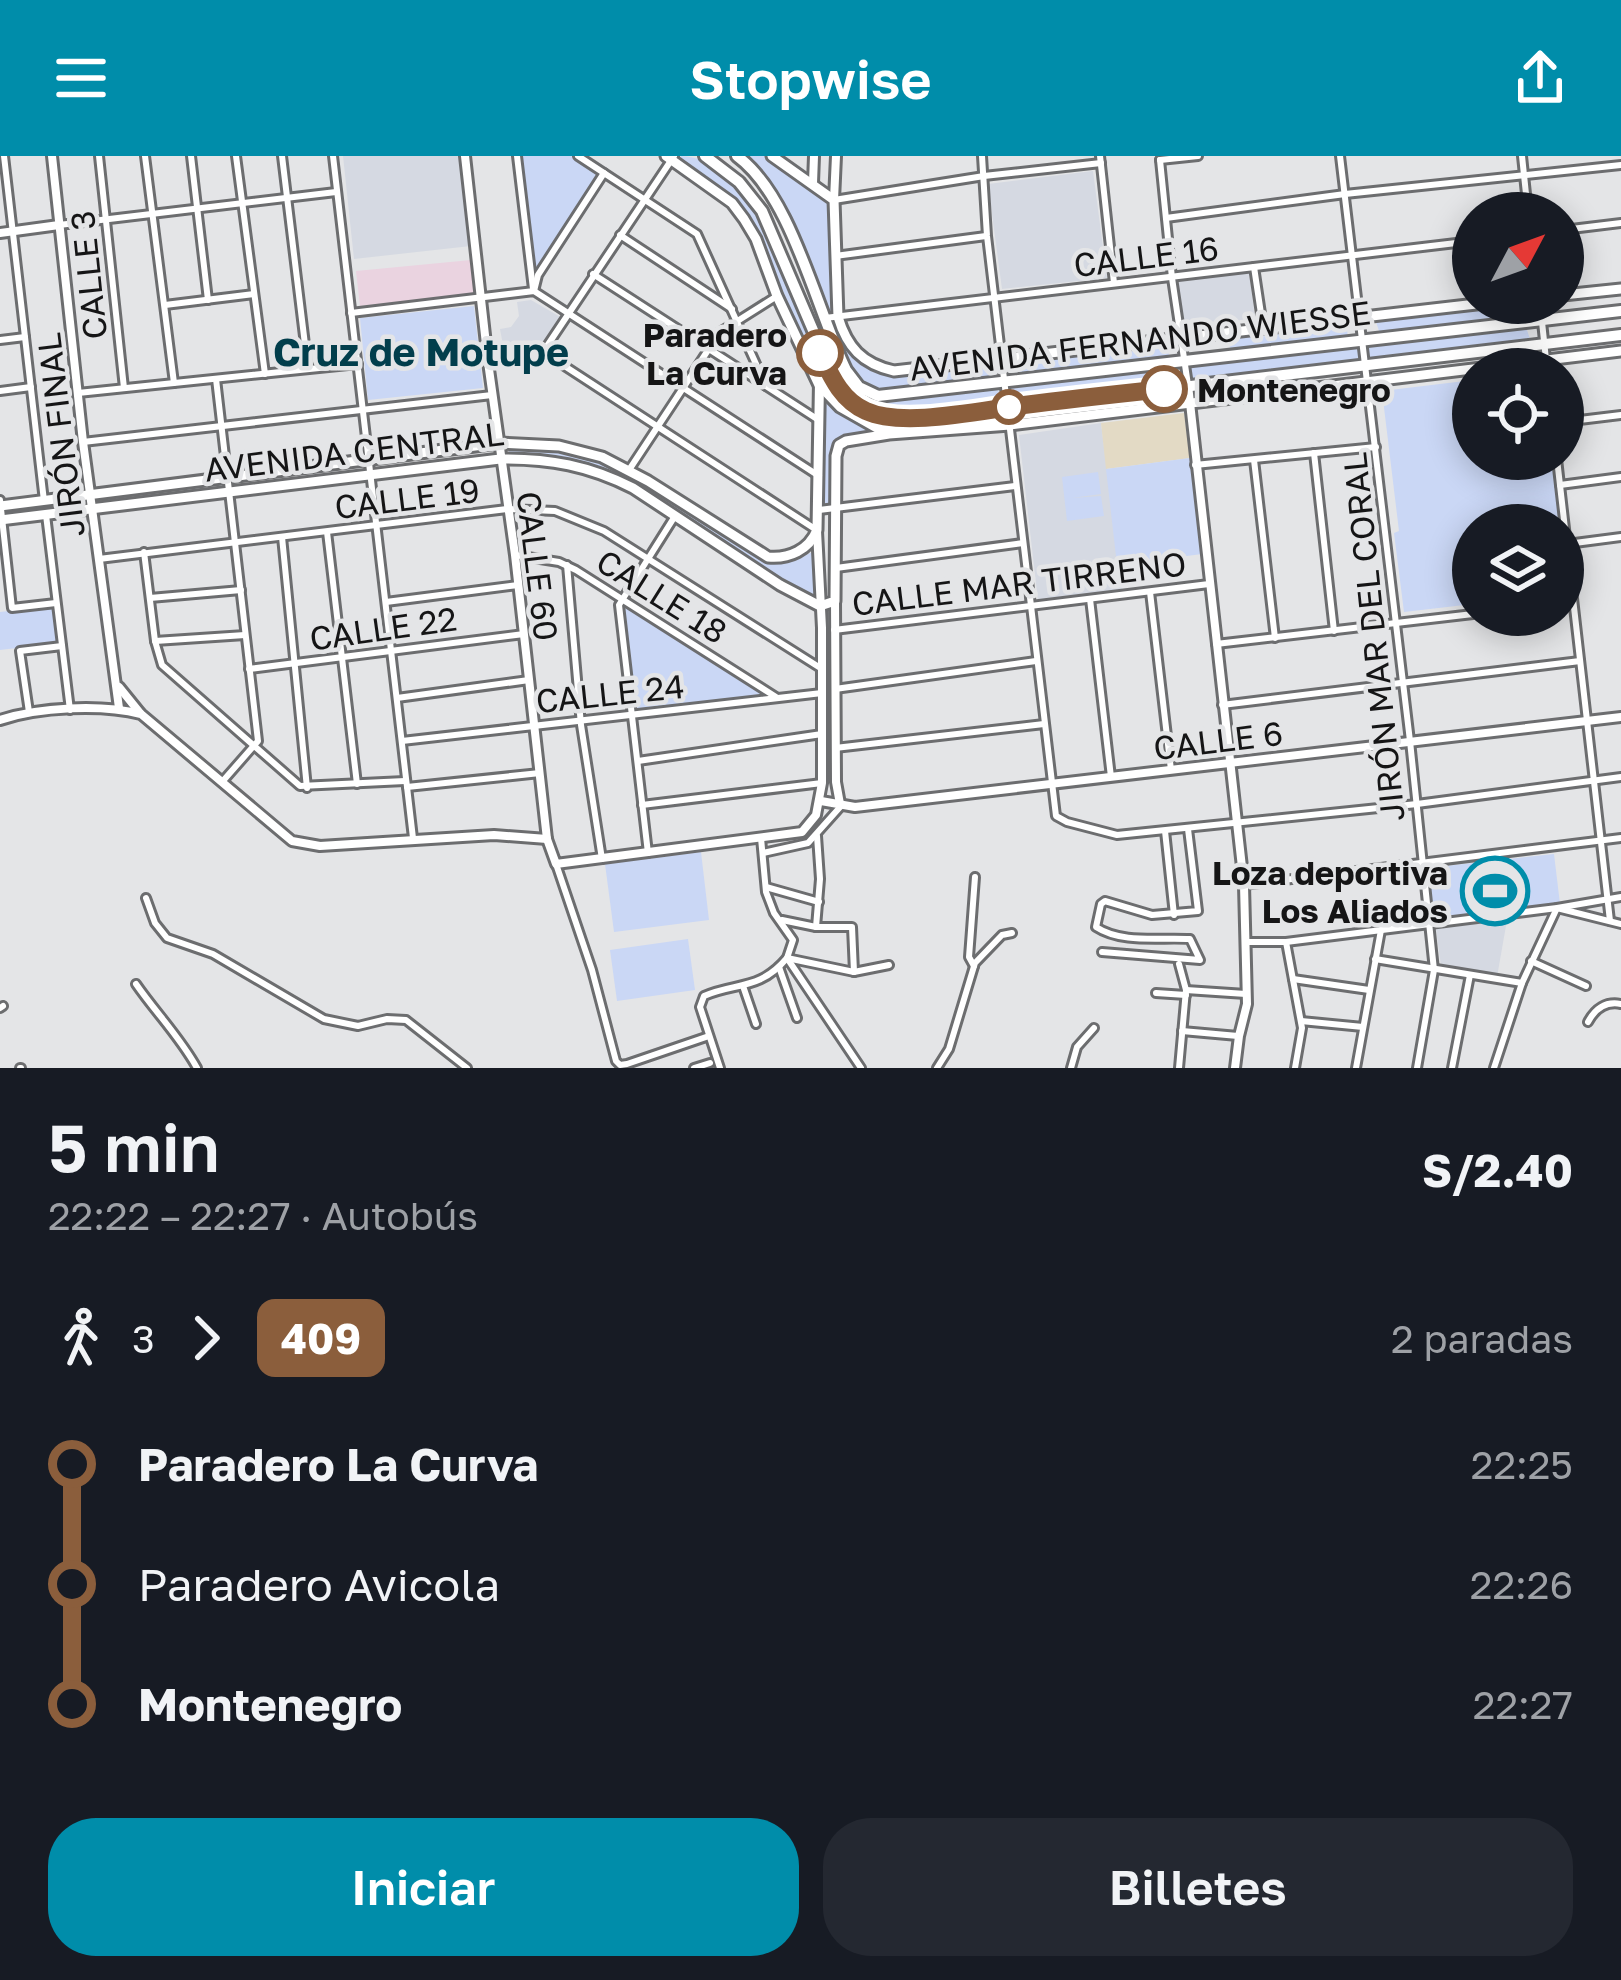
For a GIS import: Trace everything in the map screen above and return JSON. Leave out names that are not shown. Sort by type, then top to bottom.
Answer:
[{"type":"main road","name":"AVENIDA FERNANDO WIESSE","points":[[705,156],[739,182],[762,212],[836,384],[850,401],[884,417],[911,418],[1621,335]]},
{"type":"main road","name":"AVENIDA FERNANDO WIESSE","points":[[737,156],[776,201],[819,304],[854,352],[878,368],[894,371],[1452,307]]},
{"type":"main road","points":[[772,156],[834,200]]},
{"type":"main road","points":[[670,157],[732,203],[744,219],[819,385],[858,420],[889,434]]},
{"type":"main road","name":"AVENIDA FERNANDO WIESSE","points":[[834,200],[831,318],[846,370],[859,387],[874,395],[890,397],[1508,324]]},
{"type":"main road","points":[[1584,293],[1621,289]]},
{"type":"main road","points":[[804,310],[819,304]]},
{"type":"main road","name":"AVENIDA FERNANDO WIESSE","points":[[1584,315],[1621,311]]},
{"type":"main road","name":"AVENIDA FERNANDO WIESSE","points":[[1584,358],[1621,351]]},
{"type":"main road","points":[[817,530],[820,353]]},
{"type":"main road","name":"AVENIDA FERNANDO WIESSE","points":[[834,508],[836,456],[846,441],[1452,374]]},
{"type":"main road","name":"AVENIDA CENTRAL","points":[[0,504],[499,443],[559,446],[602,457],[768,556],[781,558],[805,548],[817,530]]},
{"type":"main road","name":"AVENIDA CENTRAL","points":[[1,520],[530,458],[588,468],[633,488],[820,606]]},
{"type":"main road","points":[[820,606],[835,601],[834,508]]},
{"type":"street","points":[[4,156],[44,500]]},
{"type":"street","name":"JIRÓN FINAL","points":[[52,156],[83,442],[119,708]]},
{"type":"street","name":"CALLE 3","points":[[100,156],[124,388]]},
{"type":"street","points":[[146,156],[174,383]]},
{"type":"street","points":[[191,156],[208,299]]},
{"type":"street","points":[[236,156],[265,374]]},
{"type":"street","points":[[282,156],[308,369]]},
{"type":"street","points":[[333,156],[413,838]]},
{"type":"street","name":"CALLE 60","points":[[465,156],[547,839],[556,864]]},
{"type":"street","points":[[517,156],[534,291]]},
{"type":"street","points":[[578,156],[701,240],[766,386]]},
{"type":"street","points":[[813,184],[814,156]]},
{"type":"street","points":[[836,156],[834,200],[1100,160],[1114,284]]},
{"type":"street","points":[[982,156],[1015,486],[1056,816],[1112,835],[1417,804],[1621,777]]},
{"type":"street","points":[[1198,156],[1159,158],[1244,885],[1246,1014],[1235,1068]]},
{"type":"street","name":"JIRÓN MAR DEL CORAL","points":[[1340,156],[1434,970],[1418,1068]]},
{"type":"street","points":[[1522,156],[1526,192]]},
{"type":"street","points":[[543,352],[670,157]]},
{"type":"street","points":[[1166,218],[1621,165]]},
{"type":"street","points":[[534,291],[538,275],[604,173]]},
{"type":"street","points":[[0,233],[337,192]]},
{"type":"street","points":[[1584,227],[1621,223]]},
{"type":"street","points":[[620,236],[732,309]]},
{"type":"street","points":[[836,256],[987,236]]},
{"type":"street","name":"CALLE 16","points":[[831,318],[1452,244]]},
{"type":"street","points":[[1254,267],[1263,327]]},
{"type":"street","points":[[593,274],[818,419]]},
{"type":"street","points":[[351,313],[534,291],[820,476]]},
{"type":"street","points":[[165,305],[254,294]]},
{"type":"street","points":[[629,470],[720,332],[777,296]]},
{"type":"street","points":[[1542,324],[1544,348]]},
{"type":"street","points":[[0,340],[25,337]]},
{"type":"street","points":[[488,362],[543,352],[817,530],[824,693],[822,783],[816,815],[802,832],[556,864],[574,910],[616,1061],[620,1065],[652,1057],[709,1036]]},
{"type":"street","points":[[78,393],[358,364]]},
{"type":"street","points":[[216,379],[258,741],[222,782]]},
{"type":"street","points":[[0,391],[31,387]]},
{"type":"street","points":[[83,442],[492,395]]},
{"type":"street","points":[[1584,420],[1621,416]]},
{"type":"street","points":[[1195,466],[1376,448]]},
{"type":"street","points":[[1314,453],[1334,631]]},
{"type":"street","points":[[1254,460],[1275,638]]},
{"type":"street","points":[[1560,484],[1621,477]]},
{"type":"street","points":[[1560,480],[1562,504]]},
{"type":"street","points":[[819,510],[1015,486]]},
{"type":"street","points":[[0,504],[12,608],[56,603]]},
{"type":"street","name":"CALLE 19","points":[[99,559],[507,509],[555,511],[648,557],[822,669]]},
{"type":"street","points":[[46,515],[70,710]]},
{"type":"street","points":[[648,854],[620,605],[675,516]]},
{"type":"street","points":[[327,532],[358,784]]},
{"type":"street","points":[[282,537],[308,788]]},
{"type":"street","points":[[1584,542],[1621,537]]},
{"type":"street","points":[[836,568],[1023,543]]},
{"type":"street","points":[[144,552],[162,665],[300,786],[407,784],[540,773]]},
{"type":"street","name":"CALLE 18","points":[[514,555],[567,565],[776,697]]},
{"type":"street","points":[[567,565],[602,859]]},
{"type":"street","name":"CALLE MAR TIRRENO","points":[[834,630],[1209,584]]},
{"type":"street","points":[[386,602],[518,585]]},
{"type":"street","points":[[150,598],[241,590]]},
{"type":"street","points":[[1150,592],[1171,770]]},
{"type":"street","points":[[1090,599],[1111,777]]},
{"type":"street","points":[[763,853],[808,843],[841,806],[835,748],[835,601]]},
{"type":"street","points":[[1216,644],[1452,617]]},
{"type":"street","points":[[155,640],[245,634]]},
{"type":"street","name":"CALLE 22","points":[[249,669],[524,634]]},
{"type":"street","points":[[1577,636],[1610,921]]},
{"type":"street","points":[[29,713],[20,652],[62,646]]},
{"type":"street","points":[[835,689],[1036,661]]},
{"type":"street","points":[[1222,705],[1580,661]]},
{"type":"street","points":[[397,698],[529,680]]},
{"type":"street","points":[[116,683],[140,714],[292,841],[320,846],[494,835],[547,839]]},
{"type":"street","name":"CALLE 24","points":[[403,741],[824,693]]},
{"type":"street","points":[[0,720],[70,710],[119,708],[140,714]]},
{"type":"street","name":"CALLE 6","points":[[820,801],[855,807],[1621,717]]},
{"type":"street","points":[[835,748],[1044,724]]},
{"type":"street","points":[[638,761],[821,734]]},
{"type":"street","points":[[642,806],[822,783]]},
{"type":"street","points":[[1102,952],[1199,961],[1190,939],[1121,936],[1096,927],[1105,902],[1152,915],[1197,913],[1188,829]]},
{"type":"street","points":[[1165,831],[1174,915]]},
{"type":"street","points":[[816,927],[817,836]]},
{"type":"street","points":[[720,1068],[700,1007],[704,996],[755,982],[779,967],[793,940],[770,904],[761,838]]},
{"type":"street","points":[[1244,885],[1621,838]]},
{"type":"street","points":[[974,966],[970,957],[975,877]]},
{"type":"street","points":[[766,887],[819,902]]},
{"type":"street","points":[[1247,942],[1286,942],[1621,897]]},
{"type":"street","points":[[146,898],[166,938],[213,954],[324,1019],[358,1025],[406,1020],[467,1068]]},
{"type":"street","points":[[1557,908],[1621,924]]},
{"type":"street","points":[[1494,1068],[1522,982],[1557,908]]},
{"type":"street","points":[[780,920],[852,927],[854,972]]},
{"type":"street","points":[[1356,1068],[1381,930]]},
{"type":"street","points":[[937,1068],[949,1049],[974,966],[1002,934],[1012,933]]},
{"type":"street","points":[[1286,942],[1301,1033],[1295,1068]]},
{"type":"street","points":[[787,958],[854,972],[889,965]]},
{"type":"street","points":[[787,958],[861,1068]]},
{"type":"street","points":[[1375,959],[1522,982]]},
{"type":"street","points":[[1531,961],[1586,986]]},
{"type":"street","points":[[1179,964],[1186,993],[1179,1068]]},
{"type":"street","points":[[779,967],[797,1018]]},
{"type":"street","points":[[1452,1068],[1470,975]]},
{"type":"street","points":[[1293,979],[1370,990]]},
{"type":"street","points":[[136,984],[197,1068]]},
{"type":"street","points":[[743,986],[756,1024]]},
{"type":"street","points":[[1156,993],[1246,994]]},
{"type":"street","points":[[1588,1022],[1601,1006],[1621,1004]]},
{"type":"street","points":[[1300,1021],[1363,1028]]},
{"type":"street","points":[[1071,1068],[1077,1047],[1094,1028]]},
{"type":"street","points":[[1182,1031],[1239,1036]]},
{"type":"street","points":[[652,1057],[656,1068]]},
{"type":"street","points":[[694,1068],[710,1063]]},
{"type":"shaded area","points":[[343,156],[461,156],[471,246],[354,259]]},
{"type":"shaded area","points":[[517,156],[571,156],[599,174],[540,267],[530,265]]},
{"type":"shaded area","points":[[681,156],[717,169],[762,220],[816,348],[812,358],[755,227],[722,187]]},
{"type":"shaded area","points":[[745,156],[766,156],[831,203],[832,311],[827,313],[765,179]]},
{"type":"shaded area","points":[[1093,171],[1107,278],[1002,289],[988,184]]},
{"type":"shaded area","points":[[471,260],[476,294],[360,306],[356,271]]},
{"type":"shaded area","points":[[1249,272],[1255,318],[1182,328],[1178,281]]},
{"type":"shaded area","points":[[531,300],[562,318],[542,351],[505,356],[500,329],[511,327],[519,316],[517,302]]},
{"type":"shaded area","points":[[474,306],[483,388],[368,400],[360,318]]},
{"type":"shaded area","points":[[1452,310],[1452,324],[1380,334],[1375,319]]},
{"type":"shaded area","points":[[819,312],[838,361],[880,400],[997,386],[1001,400],[914,414],[893,413],[856,400],[829,361],[811,316]]},
{"type":"shaded area","points":[[830,321],[862,361],[879,370],[921,374],[990,364],[992,378],[888,392],[875,388],[849,366]]},
{"type":"shaded area","points":[[1346,323],[1348,337],[1230,349],[1229,337]]},
{"type":"shaded area","points":[[1526,327],[1530,339],[1368,359],[1372,344]]},
{"type":"shaded area","points":[[1168,344],[1169,358],[1017,375],[1015,361]]},
{"type":"shaded area","points":[[1353,345],[1358,358],[1353,363],[1195,381],[1189,378],[1187,367],[1189,364]]},
{"type":"shaded area","points":[[1177,365],[1180,379],[1175,383],[1011,400],[1009,386]]},
{"type":"shaded area","points":[[1452,383],[1452,480],[1555,480],[1557,504],[1452,504],[1452,606],[1404,612],[1382,391]]},
{"type":"shaded area","points":[[825,396],[849,420],[878,434],[839,441],[832,503],[823,503]]},
{"type":"shaded area","points":[[1184,413],[1190,458],[1106,469],[1101,423]]},
{"type":"shaded area","points":[[1101,423],[1122,591],[1038,601],[1019,435]]},
{"type":"shaded area","points":[[509,447],[561,448],[617,466],[773,564],[795,561],[814,551],[817,599],[628,483],[557,457],[509,457]]},
{"type":"shaded area","points":[[1190,458],[1202,554],[1117,565],[1106,469]]},
{"type":"shaded area","points":[[1098,472],[1101,494],[1072,498],[1101,496],[1104,516],[1067,521],[1062,477]]},
{"type":"shaded area","points":[[624,603],[761,693],[761,695],[633,710]]},
{"type":"shaded area","points":[[54,606],[58,643],[0,650],[0,612]]},
{"type":"shaded area","points":[[701,852],[709,920],[614,932],[605,864]]},
{"type":"shaded area","points":[[1554,854],[1560,904],[1433,919],[1428,868]]},
{"type":"shaded area","points":[[1507,920],[1497,977],[1441,966],[1436,929]]},
{"type":"shaded area","points":[[688,939],[695,990],[617,1001],[610,950]]},
{"type":"bus line","name":"409","points":[[820,353],[850,401],[892,418],[1164,389]]},
{"type":"place","name":"Paradero La Curva","points":[[820,353]]},
{"type":"place","name":"Montenegro","points":[[1164,389]]},
{"type":"place","name":"Loza deportiva Los Aliados","points":[[1495,891]]},
{"type":"district","name":"Cruz de Motupe","points":[[421,351]]}]
